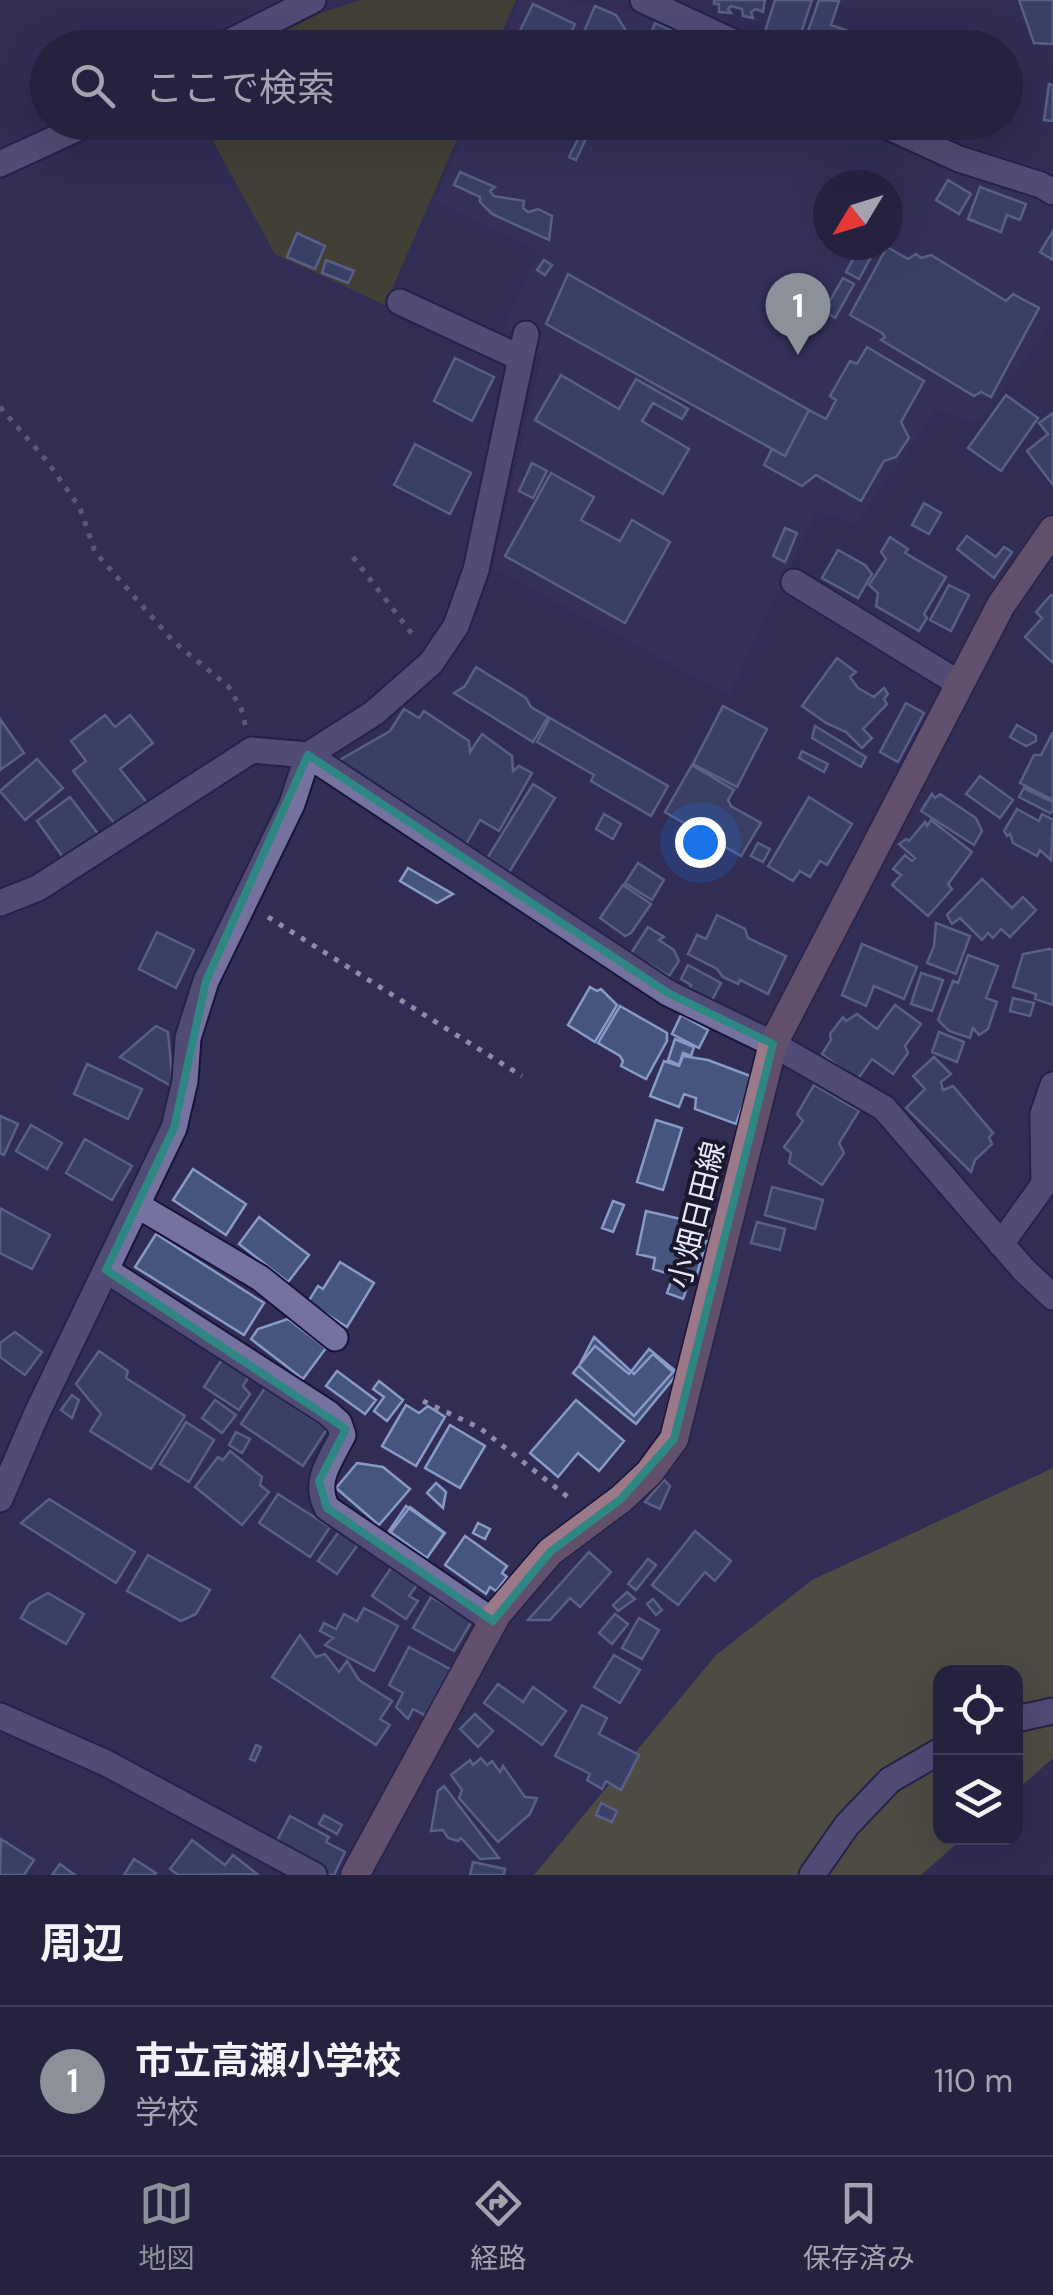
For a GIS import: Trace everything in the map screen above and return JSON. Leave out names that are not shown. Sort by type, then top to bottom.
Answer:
[{"type":"main road","name":"小畑日田線","points":[[355,1875],[492,1622],[550,1552],[649,1473],[674,1439],[773,1044],[1001,605],[1053,530]]},
{"type":"street","points":[[254,30],[313,0]]},
{"type":"street","points":[[643,0],[707,30]]},
{"type":"street","points":[[0,164],[53,140]]},
{"type":"street","points":[[917,140],[1053,192]]},
{"type":"street","points":[[0,1499],[174,1128],[185,1081],[188,1038],[206,982],[292,804],[308,756],[374,713],[433,661],[456,626],[476,570],[524,346],[400,302]]},
{"type":"street","points":[[794,582],[960,684]]},
{"type":"street","points":[[0,904],[38,888],[252,750],[308,756],[668,993],[773,1044],[884,1108],[1001,1244],[1053,1297]]},
{"type":"street","points":[[1001,1244],[1044,1184],[1043,1114],[1053,1085]]},
{"type":"street","points":[[137,1204],[260,1278],[336,1338]]},
{"type":"street","points":[[106,1270],[338,1423],[343,1436],[320,1481],[320,1494],[327,1508],[492,1622]]},
{"type":"street","points":[[1023,1717],[1053,1710]]},
{"type":"street","points":[[0,1716],[106,1764],[314,1875]]},
{"type":"street","points":[[812,1875],[848,1825],[890,1780],[933,1755]]},
{"type":"path","points":[[0,407],[47,461],[80,508],[94,552],[174,642],[228,686],[240,708],[252,750]]},
{"type":"path","points":[[353,557],[433,661]]},
{"type":"path","points":[[244,902],[522,1076]]},
{"type":"path","points":[[423,1401],[480,1428],[595,1519]]},
{"type":"highlighted area","points":[[308,755],[668,993],[773,1044],[674,1439],[621,1499],[550,1552],[493,1621],[327,1508],[319,1481],[346,1429],[106,1270],[174,1128],[206,981]]},
{"type":"shaded area","points":[[361,0],[516,0],[503,30],[287,30],[323,12]]},
{"type":"shaded area","points":[[520,0],[562,0],[644,13],[680,30],[508,30]]},
{"type":"shaded area","points":[[212,140],[457,140],[385,305],[275,254]]},
{"type":"shaded area","points":[[461,140],[888,140],[956,174],[1042,196],[1053,204],[1053,320],[979,423],[936,410],[856,524],[817,510],[729,695],[492,568],[542,356],[504,327],[539,252],[435,201]]},
{"type":"shaded area","points":[[1053,1468],[1053,1758],[1023,1785],[1023,1665],[933,1665],[933,1845],[955,1845],[921,1875],[534,1875],[716,1655],[812,1580]]},
{"type":"building","points":[[714,0],[765,0],[763,12],[751,12],[753,18],[743,16],[742,9],[731,6],[731,13],[719,12],[719,4],[714,4]]},
{"type":"building","points":[[775,0],[812,0],[802,30],[766,30]]},
{"type":"building","points":[[819,0],[839,1],[831,25],[845,30],[808,30]]},
{"type":"building","points":[[1019,0],[1053,0],[1053,44],[1034,43]]},
{"type":"building","points":[[533,4],[575,24],[572,30],[520,30]]},
{"type":"building","points":[[595,6],[616,15],[625,29],[624,30],[585,30]]},
{"type":"building","points":[[655,23],[672,30],[652,30]]},
{"type":"building","points":[[1049,84],[1053,85],[1053,121],[1044,120]]},
{"type":"building","points":[[578,140],[585,140],[576,160],[569,157]]},
{"type":"building","points":[[460,172],[495,187],[490,191],[494,196],[524,201],[523,208],[528,212],[538,209],[552,216],[549,240],[492,214],[480,197],[454,185]]},
{"type":"building","points":[[948,180],[971,194],[959,214],[936,200]]},
{"type":"building","points":[[980,187],[1026,204],[1020,220],[1007,215],[1001,232],[968,219]]},
{"type":"building","points":[[1053,231],[1053,260],[1040,252]]},
{"type":"building","points":[[297,233],[325,246],[315,269],[287,257]]},
{"type":"building","points":[[916,254],[921,258],[931,255],[1006,301],[1013,294],[1039,308],[991,397],[981,392],[974,396],[881,340],[885,337],[882,333],[850,315],[880,260],[903,260],[903,256],[908,259]]},
{"type":"building","points":[[326,260],[354,271],[348,283],[322,273]]},
{"type":"building","points":[[544,260],[552,265],[545,275],[537,270]]},
{"type":"building","points":[[853,260],[869,260],[859,279],[846,272]]},
{"type":"building","points":[[568,274],[809,410],[785,456],[546,324]]},
{"type":"building","points":[[843,278],[854,284],[835,318],[824,311]]},
{"type":"building","points":[[867,347],[924,381],[901,422],[909,438],[896,457],[884,461],[861,501],[816,475],[802,486],[764,465],[772,449],[785,456],[809,410],[826,419],[836,400],[830,396],[850,361],[857,364]]},
{"type":"building","points":[[455,358],[494,377],[472,421],[434,401]]},
{"type":"building","points":[[561,375],[619,409],[636,379],[688,409],[682,419],[653,403],[642,421],[689,449],[663,494],[535,420]]},
{"type":"building","points":[[1006,395],[1038,418],[1001,471],[968,448]]},
{"type":"building","points":[[1053,413],[1053,485],[1027,451],[1048,434],[1039,423]]},
{"type":"building","points":[[415,444],[471,473],[450,514],[394,485]]},
{"type":"building","points":[[532,463],[547,471],[533,498],[519,491]]},
{"type":"building","points":[[551,473],[594,497],[581,520],[620,541],[632,520],[670,542],[625,623],[505,556]]},
{"type":"building","points":[[924,503],[941,513],[929,534],[912,525]]},
{"type":"building","points":[[785,528],[797,533],[785,562],[773,556]]},
{"type":"building","points":[[967,536],[996,557],[1004,547],[1012,552],[994,578],[957,549]]},
{"type":"building","points":[[890,537],[908,549],[905,553],[946,577],[924,614],[927,618],[919,631],[876,606],[878,593],[869,585],[886,559],[881,552]]},
{"type":"building","points":[[838,550],[865,565],[872,574],[858,598],[822,578]]},
{"type":"building","points":[[949,585],[969,595],[951,631],[930,620]]},
{"type":"building","points":[[1051,595],[1053,663],[1025,637],[1042,618],[1036,612]]},
{"type":"building","points":[[837,658],[856,672],[850,677],[858,688],[874,697],[884,688],[888,694],[884,699],[887,704],[863,729],[872,738],[862,748],[846,732],[802,706]]},
{"type":"building","points":[[476,667],[526,698],[531,707],[548,717],[533,742],[454,693],[465,686]]},
{"type":"building","points":[[906,703],[924,713],[898,762],[880,752]]},
{"type":"building","points":[[723,706],[767,729],[737,787],[693,764]]},
{"type":"building","points":[[404,709],[419,718],[424,711],[469,741],[470,752],[482,734],[512,756],[513,771],[519,766],[532,773],[499,831],[480,820],[465,846],[331,765],[390,731]]},
{"type":"building","points":[[105,715],[115,727],[130,715],[153,743],[120,769],[152,809],[121,832],[73,771],[86,761],[71,741]]},
{"type":"building","points":[[550,718],[668,786],[651,816],[591,781],[594,775],[537,742]]},
{"type":"building","points":[[0,719],[24,753],[0,770]]},
{"type":"building","points":[[1017,725],[1036,736],[1036,741],[1026,746],[1010,737]]},
{"type":"building","points":[[815,726],[866,757],[861,767],[812,738]]},
{"type":"building","points":[[1053,732],[1053,800],[1020,783],[1034,755],[1041,755]]},
{"type":"building","points":[[802,751],[828,764],[824,772],[799,758]]},
{"type":"building","points":[[37,759],[63,788],[25,820],[0,791]]},
{"type":"building","points":[[692,765],[734,790],[728,800],[731,806],[761,823],[741,856],[665,812]]},
{"type":"building","points":[[980,776],[1013,800],[1000,818],[966,794]]},
{"type":"building","points":[[533,784],[555,798],[508,874],[486,860]]},
{"type":"building","points":[[1024,788],[1053,802],[1053,811],[1019,797]]},
{"type":"building","points":[[932,794],[935,798],[940,794],[976,818],[982,831],[974,845],[921,811]]},
{"type":"building","points":[[70,797],[99,835],[65,860],[37,821]]},
{"type":"building","points":[[809,797],[852,824],[827,865],[820,861],[810,877],[800,871],[793,881],[768,866]]},
{"type":"building","points":[[1017,809],[1039,821],[1042,814],[1053,820],[1051,860],[1040,850],[1037,856],[1013,843],[1010,834],[1007,836],[1004,831]]},
{"type":"building","points":[[604,814],[621,824],[613,839],[596,829]]},
{"type":"building","points":[[931,820],[972,852],[948,884],[952,889],[928,916],[892,885],[901,875],[893,869],[905,855],[912,861],[915,858],[899,844],[909,841]]},
{"type":"building","points":[[758,843],[770,849],[763,862],[751,856]]},
{"type":"building","points":[[638,863],[664,880],[652,900],[625,883]]},
{"type":"building","points":[[408,868],[453,894],[437,903],[400,881]]},
{"type":"building","points":[[982,879],[1012,908],[1023,897],[1036,910],[1010,937],[1001,929],[993,938],[988,933],[982,940],[960,918],[952,924],[947,915]]},
{"type":"building","points":[[623,885],[651,904],[625,936],[600,918]]},
{"type":"building","points":[[717,915],[745,929],[748,938],[786,956],[768,994],[740,980],[738,984],[723,977],[717,969],[688,954],[697,935],[706,939]]},
{"type":"building","points":[[936,923],[970,936],[956,974],[927,963],[934,946]]},
{"type":"building","points":[[648,927],[664,937],[659,940],[674,950],[679,961],[669,976],[649,964],[642,968],[628,958]]},
{"type":"building","points":[[157,932],[194,950],[176,988],[139,969]]},
{"type":"building","points":[[862,944],[917,967],[904,999],[874,986],[866,1006],[842,995]]},
{"type":"building","points":[[1053,950],[1053,1005],[1035,999],[1036,994],[1013,987],[1023,954]]},
{"type":"building","points":[[968,955],[998,966],[986,998],[997,1002],[988,1029],[979,1035],[973,1028],[970,1038],[949,1031],[938,1020]]},
{"type":"building","points":[[688,965],[721,983],[710,1004],[687,992],[691,985],[681,979]]},
{"type":"building","points":[[921,973],[943,980],[932,1011],[911,1004]]},
{"type":"building","points":[[590,987],[601,989],[617,1005],[595,1042],[568,1025]]},
{"type":"building","points":[[1013,998],[1034,1003],[1030,1016],[1010,1011]]},
{"type":"building","points":[[895,1005],[921,1024],[905,1046],[908,1053],[893,1074],[872,1059],[857,1080],[822,1054],[843,1017],[846,1021],[857,1014],[877,1029]]},
{"type":"building","points":[[620,1006],[667,1033],[667,1041],[646,1079],[621,1066],[620,1056],[598,1043]]},
{"type":"building","points":[[681,1015],[708,1030],[699,1048],[672,1034]]},
{"type":"building","points":[[156,1026],[168,1032],[173,1087],[120,1057]]},
{"type":"building","points":[[939,1032],[964,1042],[957,1062],[932,1052]]},
{"type":"building","points":[[675,1039],[694,1047],[691,1056],[683,1053],[679,1065],[668,1060]]},
{"type":"building","points":[[683,1056],[708,1060],[753,1077],[736,1124],[695,1109],[696,1098],[684,1094],[679,1107],[650,1096],[664,1061],[679,1066]]},
{"type":"building","points":[[934,1057],[951,1074],[941,1082],[943,1090],[953,1086],[993,1133],[989,1137],[992,1144],[975,1160],[971,1172],[906,1108],[925,1089],[913,1076]]},
{"type":"building","points":[[87,1064],[142,1089],[128,1119],[74,1094]]},
{"type":"building","points":[[814,1085],[859,1111],[839,1143],[844,1153],[822,1185],[789,1163],[791,1153],[784,1147],[803,1121],[797,1114]]},
{"type":"building","points":[[0,1116],[18,1124],[4,1155],[0,1153]]},
{"type":"building","points":[[656,1120],[682,1128],[663,1190],[637,1182]]},
{"type":"building","points":[[31,1125],[62,1143],[47,1169],[16,1151]]},
{"type":"building","points":[[85,1139],[132,1166],[112,1200],[66,1173]]},
{"type":"building","points":[[193,1169],[246,1204],[226,1235],[173,1200]]},
{"type":"building","points":[[772,1187],[823,1200],[815,1229],[765,1215]]},
{"type":"building","points":[[613,1201],[624,1205],[613,1232],[602,1228]]},
{"type":"building","points":[[0,1208],[50,1235],[32,1269],[0,1253]]},
{"type":"building","points":[[646,1211],[707,1225],[713,1234],[711,1243],[706,1241],[695,1282],[653,1269],[655,1258],[637,1254]]},
{"type":"building","points":[[259,1217],[309,1255],[288,1282],[239,1244]]},
{"type":"building","points":[[757,1222],[785,1229],[780,1250],[751,1243]]},
{"type":"building","points":[[156,1234],[264,1303],[244,1335],[135,1267]]},
{"type":"building","points":[[340,1262],[374,1283],[347,1327],[308,1302],[318,1286],[323,1289]]},
{"type":"building","points":[[671,1282],[687,1288],[683,1299],[667,1293]]},
{"type":"building","points":[[288,1319],[326,1348],[303,1379],[251,1339],[258,1329]]},
{"type":"building","points":[[15,1332],[42,1352],[25,1375],[0,1357],[0,1343]]},
{"type":"building","points":[[594,1337],[634,1374],[653,1354],[673,1372],[634,1416],[579,1366]]},
{"type":"building","points":[[595,1346],[629,1374],[649,1349],[678,1373],[636,1424],[573,1373]]},
{"type":"building","points":[[99,1351],[128,1371],[126,1378],[185,1416],[151,1469],[90,1431],[101,1414],[76,1384]]},
{"type":"building","points":[[224,1356],[251,1373],[243,1386],[250,1394],[239,1410],[204,1387]]},
{"type":"building","points":[[337,1371],[376,1400],[365,1414],[326,1386]]},
{"type":"building","points":[[379,1381],[403,1400],[387,1421],[374,1411],[384,1397],[373,1389]]},
{"type":"building","points":[[265,1388],[327,1429],[303,1466],[241,1424]]},
{"type":"building","points":[[72,1395],[79,1400],[72,1418],[61,1410]]},
{"type":"building","points":[[215,1400],[236,1415],[222,1433],[202,1418]]},
{"type":"building","points":[[576,1400],[624,1441],[599,1471],[578,1453],[558,1477],[530,1453]]},
{"type":"building","points":[[406,1405],[419,1413],[428,1406],[445,1417],[416,1466],[382,1446]]},
{"type":"building","points":[[186,1422],[214,1440],[189,1482],[160,1464]]},
{"type":"building","points":[[450,1425],[485,1446],[460,1488],[425,1468]]},
{"type":"building","points":[[236,1432],[250,1439],[242,1453],[229,1445]]},
{"type":"building","points":[[230,1451],[262,1477],[260,1485],[269,1492],[242,1525],[195,1487],[218,1457],[223,1460]]},
{"type":"building","points":[[357,1463],[383,1467],[410,1489],[379,1525],[336,1488]]},
{"type":"building","points":[[664,1480],[670,1486],[660,1509],[645,1502]]},
{"type":"building","points":[[436,1483],[446,1492],[443,1508],[427,1493]]},
{"type":"building","points":[[278,1494],[330,1527],[310,1557],[259,1523]]},
{"type":"building","points":[[49,1499],[135,1552],[116,1583],[21,1523]]},
{"type":"building","points":[[406,1506],[444,1533],[427,1558],[389,1531]]},
{"type":"building","points":[[410,1507],[445,1533],[426,1559],[390,1533]]},
{"type":"building","points":[[478,1523],[490,1529],[485,1539],[473,1533]]},
{"type":"building","points":[[340,1530],[359,1543],[337,1574],[318,1561]]},
{"type":"building","points":[[695,1531],[731,1561],[715,1581],[705,1572],[678,1605],[652,1585]]},
{"type":"building","points":[[465,1536],[507,1566],[502,1573],[507,1577],[496,1591],[490,1587],[486,1594],[445,1565]]},
{"type":"building","points":[[589,1552],[611,1572],[580,1607],[570,1598],[550,1620],[528,1620]]},
{"type":"building","points":[[148,1555],[210,1590],[196,1614],[181,1621],[127,1591]]},
{"type":"building","points":[[648,1559],[656,1565],[636,1590],[628,1584]]},
{"type":"building","points":[[391,1568],[417,1585],[409,1596],[418,1601],[406,1619],[372,1596]]},
{"type":"building","points":[[627,1592],[635,1599],[618,1611],[613,1605]]},
{"type":"building","points":[[48,1593],[84,1614],[66,1644],[21,1618],[29,1604]]},
{"type":"building","points":[[431,1597],[472,1621],[454,1651],[413,1628]]},
{"type":"building","points":[[653,1599],[662,1610],[656,1615],[647,1604]]},
{"type":"building","points":[[364,1608],[398,1626],[374,1671],[325,1645],[333,1638],[320,1631],[324,1623],[336,1629],[344,1614],[357,1621]]},
{"type":"building","points":[[615,1614],[628,1624],[612,1644],[599,1633]]},
{"type":"building","points":[[639,1618],[659,1630],[642,1659],[622,1648]]},
{"type":"building","points":[[300,1635],[316,1657],[325,1654],[339,1672],[347,1661],[359,1680],[392,1701],[380,1719],[390,1725],[376,1745],[272,1677]]},
{"type":"building","points":[[409,1647],[452,1670],[428,1717],[413,1709],[408,1719],[396,1707],[403,1693],[389,1685]]},
{"type":"building","points":[[614,1655],[640,1670],[620,1703],[594,1687]]},
{"type":"building","points":[[498,1684],[523,1702],[533,1687],[566,1711],[542,1745],[484,1703]]},
{"type":"building","points":[[582,1705],[607,1718],[599,1734],[639,1755],[621,1790],[606,1781],[602,1789],[587,1780],[590,1774],[555,1756]]},
{"type":"building","points":[[475,1714],[493,1731],[478,1747],[460,1729]]},
{"type":"building","points":[[256,1745],[261,1747],[255,1761],[250,1759]]},
{"type":"building","points":[[481,1758],[487,1765],[492,1761],[500,1772],[503,1766],[525,1797],[537,1798],[530,1814],[498,1842],[459,1798],[462,1790],[451,1775],[470,1760],[473,1765]]},
{"type":"building","points":[[444,1786],[499,1858],[480,1859],[461,1838],[448,1838],[443,1830],[431,1831],[438,1791]]},
{"type":"building","points":[[601,1803],[617,1811],[612,1822],[596,1815]]},
{"type":"building","points":[[324,1815],[342,1825],[337,1834],[319,1824]]},
{"type":"building","points":[[290,1816],[329,1837],[326,1842],[345,1852],[334,1875],[326,1875],[273,1848]]},
{"type":"building","points":[[1,1839],[34,1860],[24,1875],[0,1875]]},
{"type":"building","points":[[192,1840],[225,1865],[233,1855],[257,1874],[178,1875],[170,1869]]},
{"type":"building","points":[[134,1859],[156,1873],[124,1875]]},
{"type":"building","points":[[473,1862],[505,1869],[504,1875],[470,1875]]},
{"type":"building","points":[[60,1864],[75,1875],[52,1875]]},
{"type":"place","name":"市立高瀬小学校","points":[[798,355]]}]
